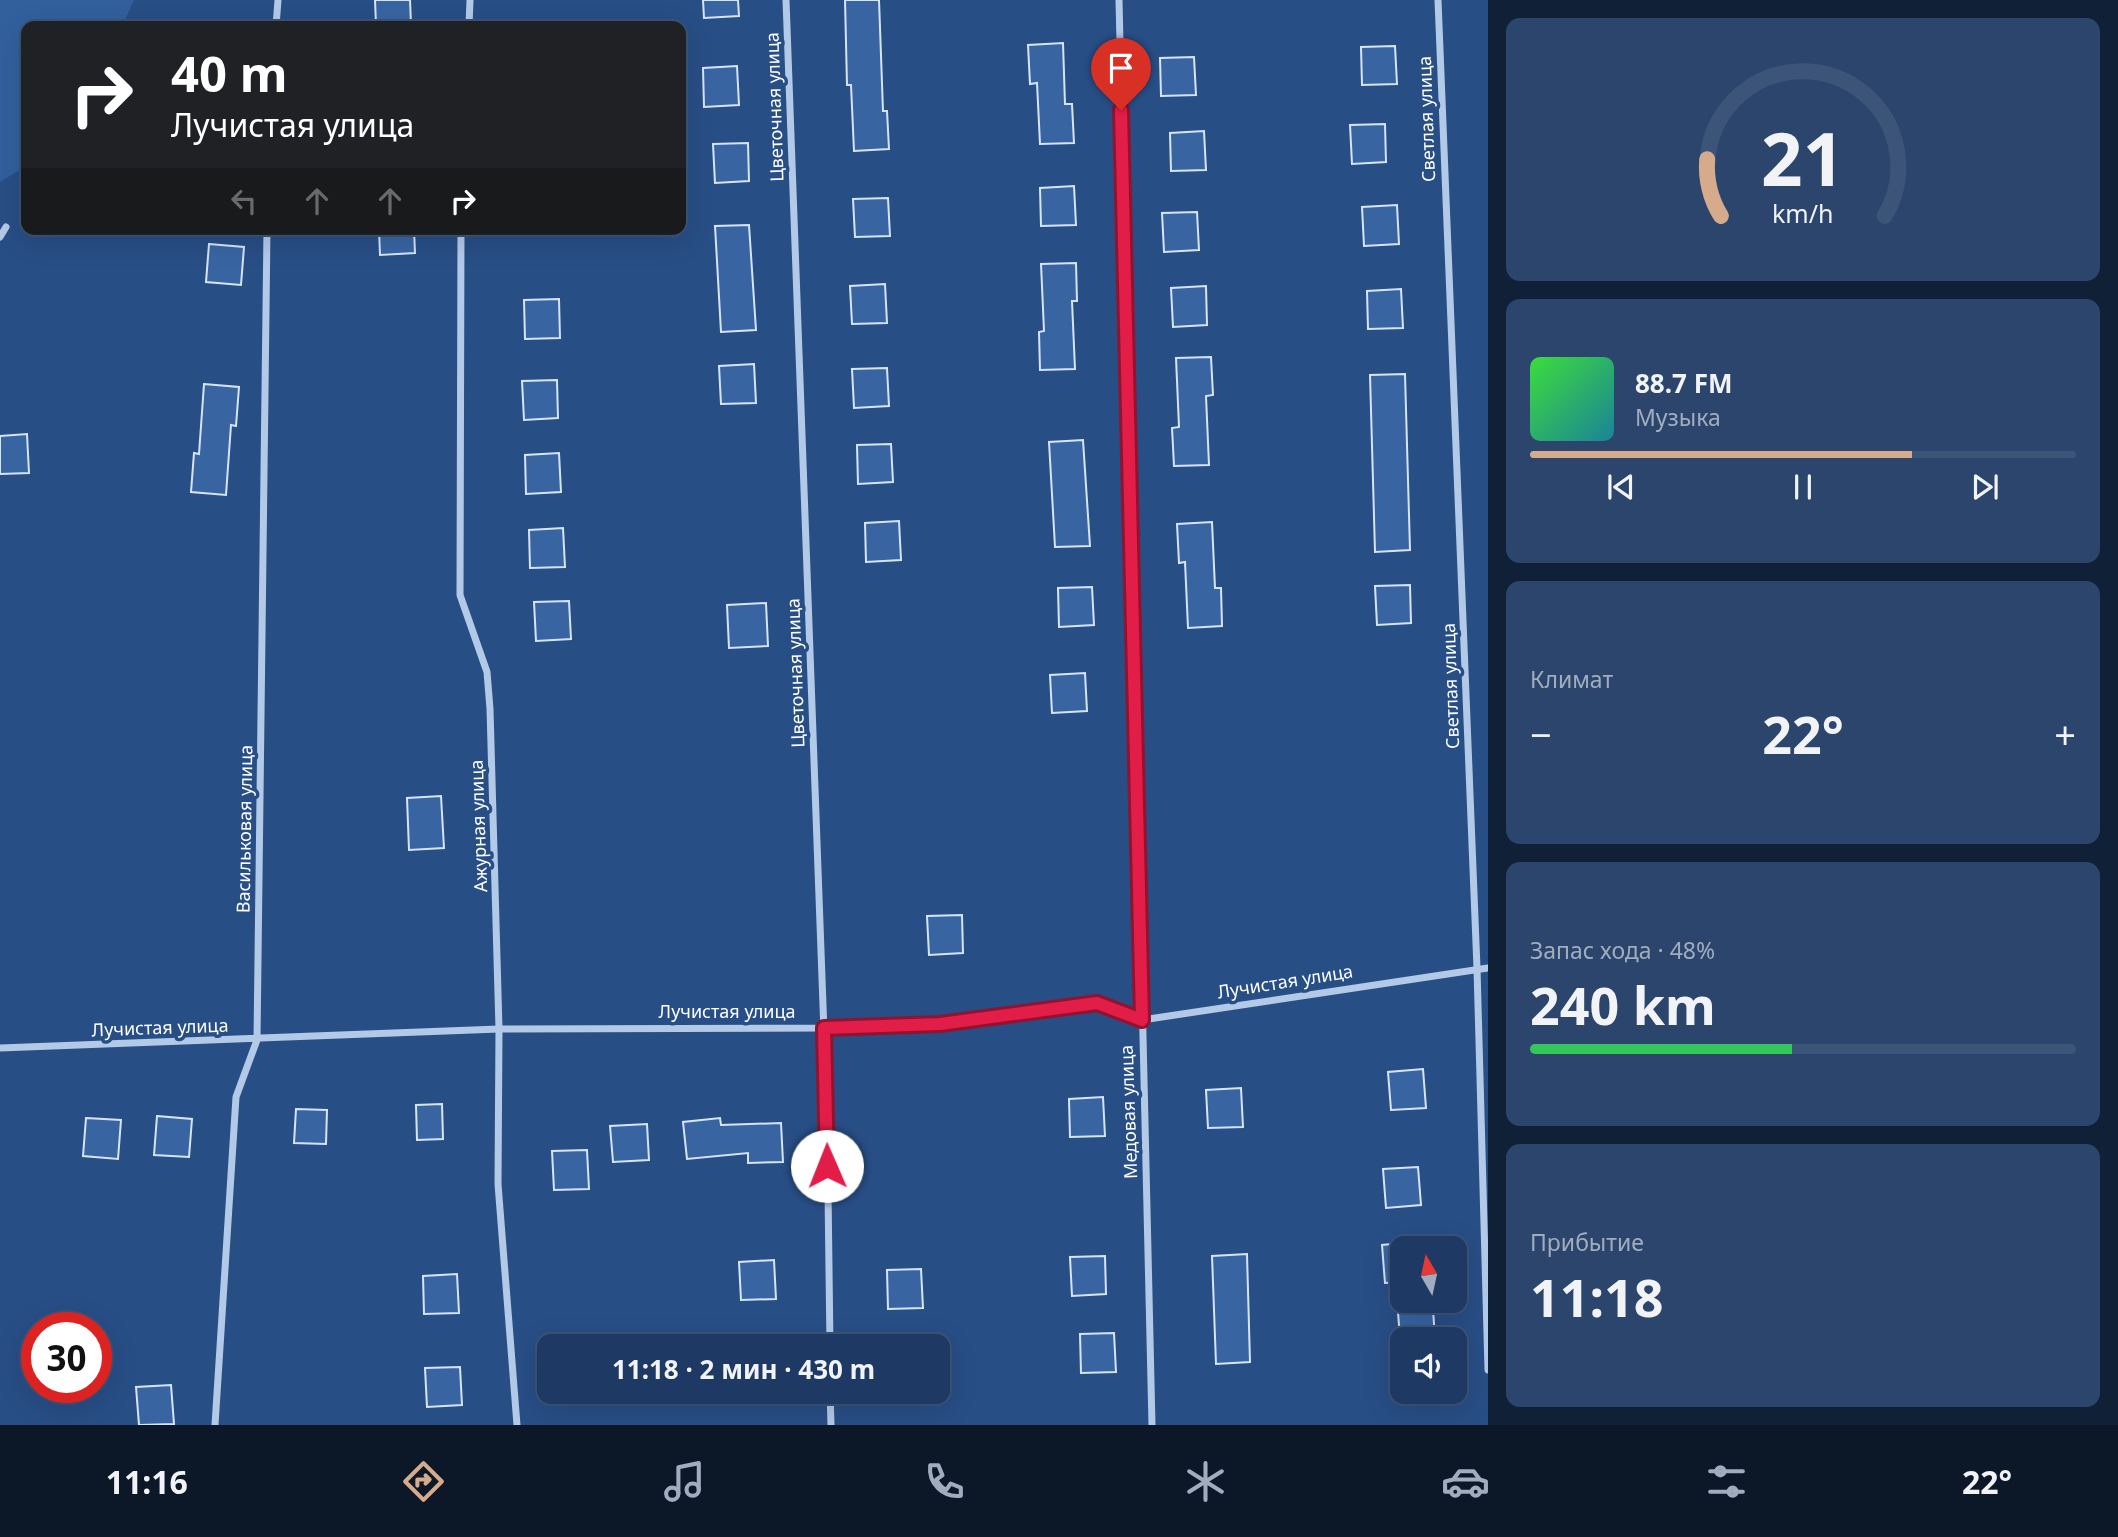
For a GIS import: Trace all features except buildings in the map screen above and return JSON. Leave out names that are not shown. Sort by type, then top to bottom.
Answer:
[{"type":"street","points":[[276,21],[278,0]]},
{"type":"street","points":[[469,21],[470,0]]},
{"type":"street","name":"Цветочная улица","points":[[786,0],[824,1028],[830,1334]]},
{"type":"street","name":"Медовая улица","points":[[1119,0],[1152,1425]]},
{"type":"street","name":"Светлая улица","points":[[1438,0],[1478,968],[1488,1370]]},
{"type":"street","points":[[0,237],[6,227]]},
{"type":"street","name":"Васильковая улица","points":[[215,1425],[236,1097],[257,1040],[267,235]]},
{"type":"street","name":"Ажурная улица","points":[[461,235],[460,594],[487,671],[499,1029],[498,1184],[517,1425]]},
{"type":"street","name":"Лучистая улица","points":[[0,1048],[499,1029],[824,1028],[940,1024],[1097,1003],[1142,1020],[1488,968]]},
{"type":"street","points":[[830,1404],[831,1425]]},
{"type":"shaded area","points":[[0,0],[134,0],[124,21],[21,21],[21,169],[0,182]]},
{"type":"route","points":[[827,1166],[824,1028],[940,1024],[1097,1003],[1142,1020],[1121,110]]}]
